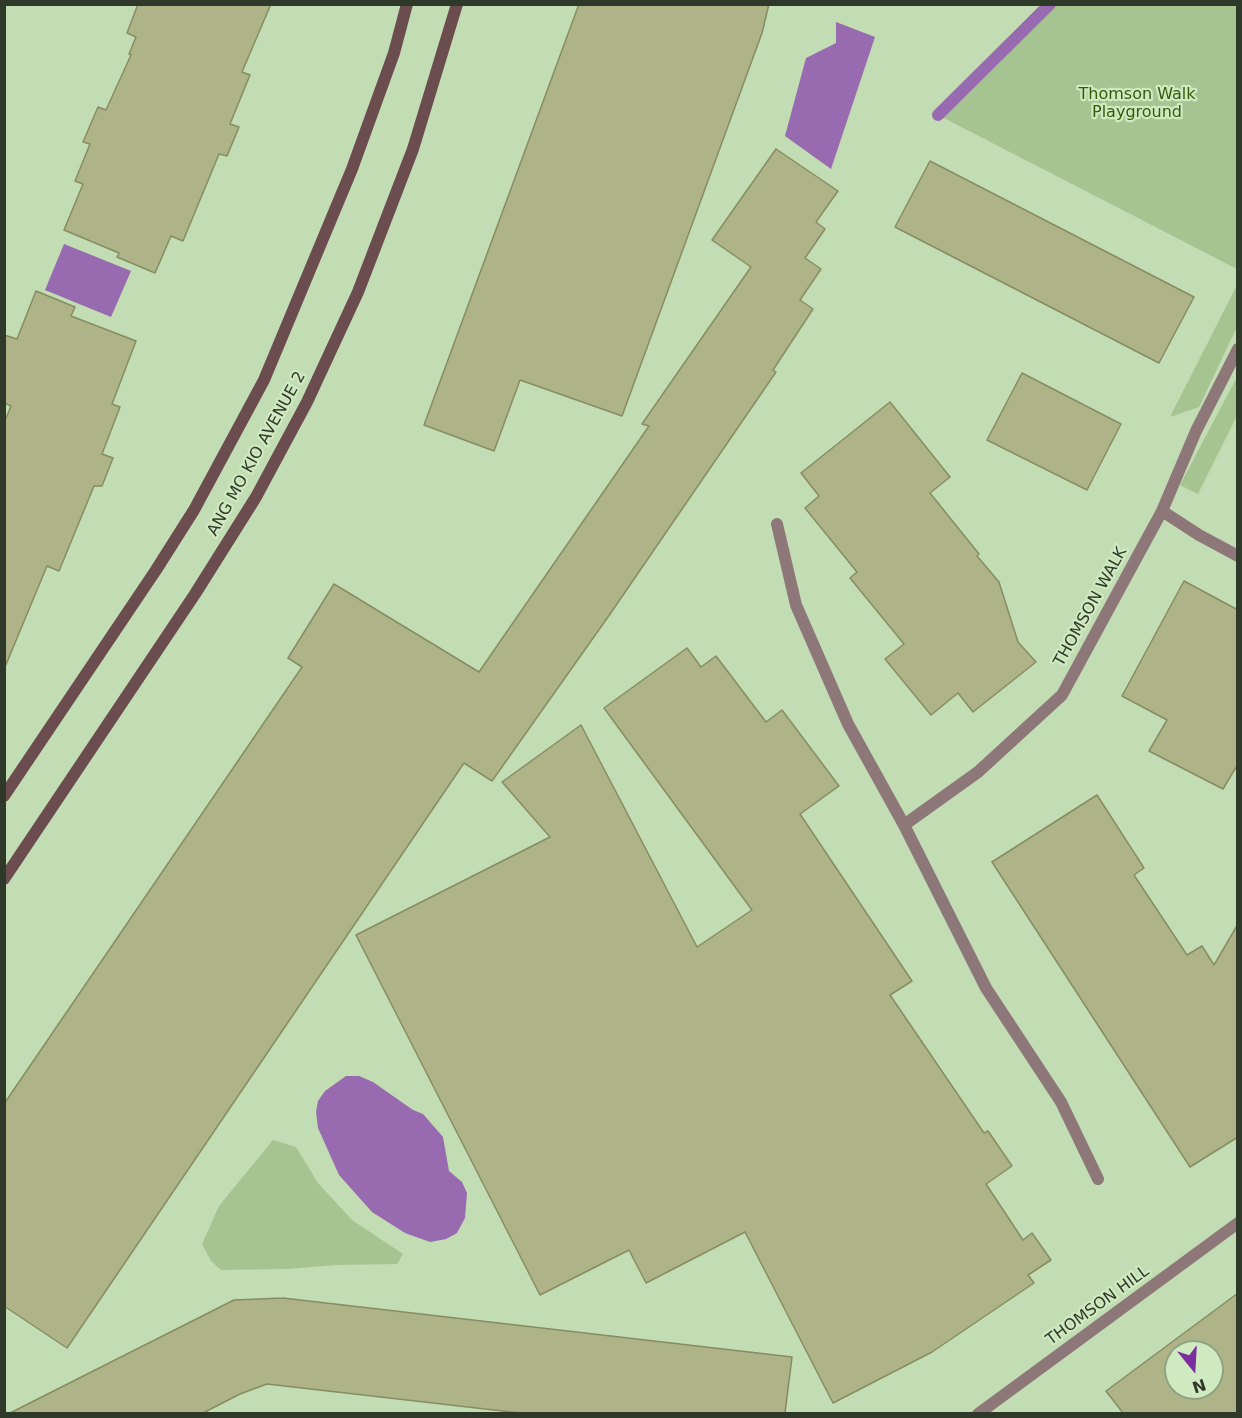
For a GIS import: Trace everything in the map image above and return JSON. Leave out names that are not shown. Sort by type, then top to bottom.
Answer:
[{"type":"main road","name":"ANG MO KIO AVENUE 2","points":[[4,796],[194,510],[264,380],[352,169],[394,53],[407,4]]},
{"type":"main road","name":"ANG MO KIO AVENUE 2","points":[[4,879],[195,594],[256,497],[307,402],[358,292],[413,149],[457,4]]},
{"type":"street","name":"THOMSON WALK","points":[[904,825],[978,772],[1062,695],[1162,511],[1196,431],[1238,349]]},
{"type":"street","points":[[1162,511],[1198,535],[1238,556]]},
{"type":"street","points":[[777,524],[796,605],[848,724],[904,825],[986,988],[1061,1102],[1098,1179]]},
{"type":"street","name":"THOMSON HILL","points":[[978,1413],[1238,1223]]},
{"type":"green space","name":"Thomson Walk Playground","points":[[1046,5],[1237,5],[1237,269],[938,115]]},
{"type":"green space","points":[[1237,285],[1237,327],[1199,407],[1170,417]]},
{"type":"green space","points":[[1237,377],[1237,416],[1198,494],[1180,485]]},
{"type":"green space","points":[[273,1140],[296,1147],[318,1183],[352,1220],[403,1254],[397,1264],[221,1270],[211,1261],[202,1244],[219,1206]]},
{"type":"shaded area","points":[[836,22],[875,37],[831,169],[785,136],[806,58],[836,43]]},
{"type":"shaded area","points":[[64,244],[131,271],[111,317],[45,290]]},
{"type":"shaded area","points":[[346,1076],[359,1076],[373,1082],[413,1110],[423,1114],[443,1137],[449,1171],[462,1182],[467,1193],[465,1218],[457,1233],[446,1239],[430,1242],[405,1233],[372,1212],[339,1175],[318,1128],[316,1112],[318,1101],[325,1091]]},
{"type":"building","points":[[138,4],[271,4],[242,72],[250,75],[230,124],[239,127],[227,156],[219,154],[183,241],[171,236],[155,273],[117,257],[119,253],[64,230],[83,184],[75,181],[90,144],[83,142],[98,107],[106,110],[131,55],[129,54],[136,37],[127,33]]},
{"type":"building","points":[[579,4],[769,4],[762,33],[622,416],[520,380],[494,451],[424,425]]},
{"type":"building","points":[[776,149],[838,191],[816,222],[825,229],[805,258],[821,269],[800,300],[813,309],[773,370],[776,372],[492,781],[464,763],[67,1348],[4,1306],[4,1104],[302,667],[288,658],[334,584],[479,672],[649,426],[642,424],[751,267],[712,240]]},
{"type":"building","points":[[930,161],[1194,297],[1159,363],[895,227]]},
{"type":"building","points":[[36,291],[75,307],[71,316],[136,341],[112,404],[120,407],[102,454],[113,458],[102,486],[94,486],[59,571],[47,566],[5,667],[4,423],[11,406],[4,403],[4,335],[17,339]]},
{"type":"building","points":[[1022,373],[1121,424],[1087,490],[987,440]]},
{"type":"building","points":[[890,402],[950,477],[930,493],[999,582],[1018,642],[1036,662],[973,712],[958,693],[931,715],[885,659],[904,644],[850,578],[857,572],[805,508],[819,496],[801,473]]},
{"type":"building","points":[[1184,581],[1238,610],[1238,764],[1223,789],[1149,751],[1167,720],[1122,696]]},
{"type":"building","points":[[687,648],[701,667],[716,656],[766,722],[782,710],[839,786],[800,814],[912,981],[890,995],[984,1133],[988,1131],[1012,1166],[986,1184],[1023,1240],[1032,1233],[1051,1260],[1028,1275],[1034,1283],[932,1352],[833,1403],[745,1232],[646,1283],[629,1250],[540,1295],[356,935],[550,837],[502,782],[581,725],[697,947],[752,910],[604,708]]},
{"type":"building","points":[[1097,795],[1144,868],[1134,875],[1187,955],[1202,946],[1214,965],[1238,924],[1238,1137],[1190,1167],[992,862]]},
{"type":"building","points":[[1238,1293],[1238,1413],[1123,1413],[1106,1391],[1164,1348],[1164,1400],[1224,1400],[1224,1340],[1175,1340]]},
{"type":"building","points":[[283,1298],[792,1357],[785,1413],[520,1413],[267,1384],[240,1394],[203,1413],[10,1413],[234,1300]]},
{"type":"waterway","points":[[938,115],[1050,4]]}]
